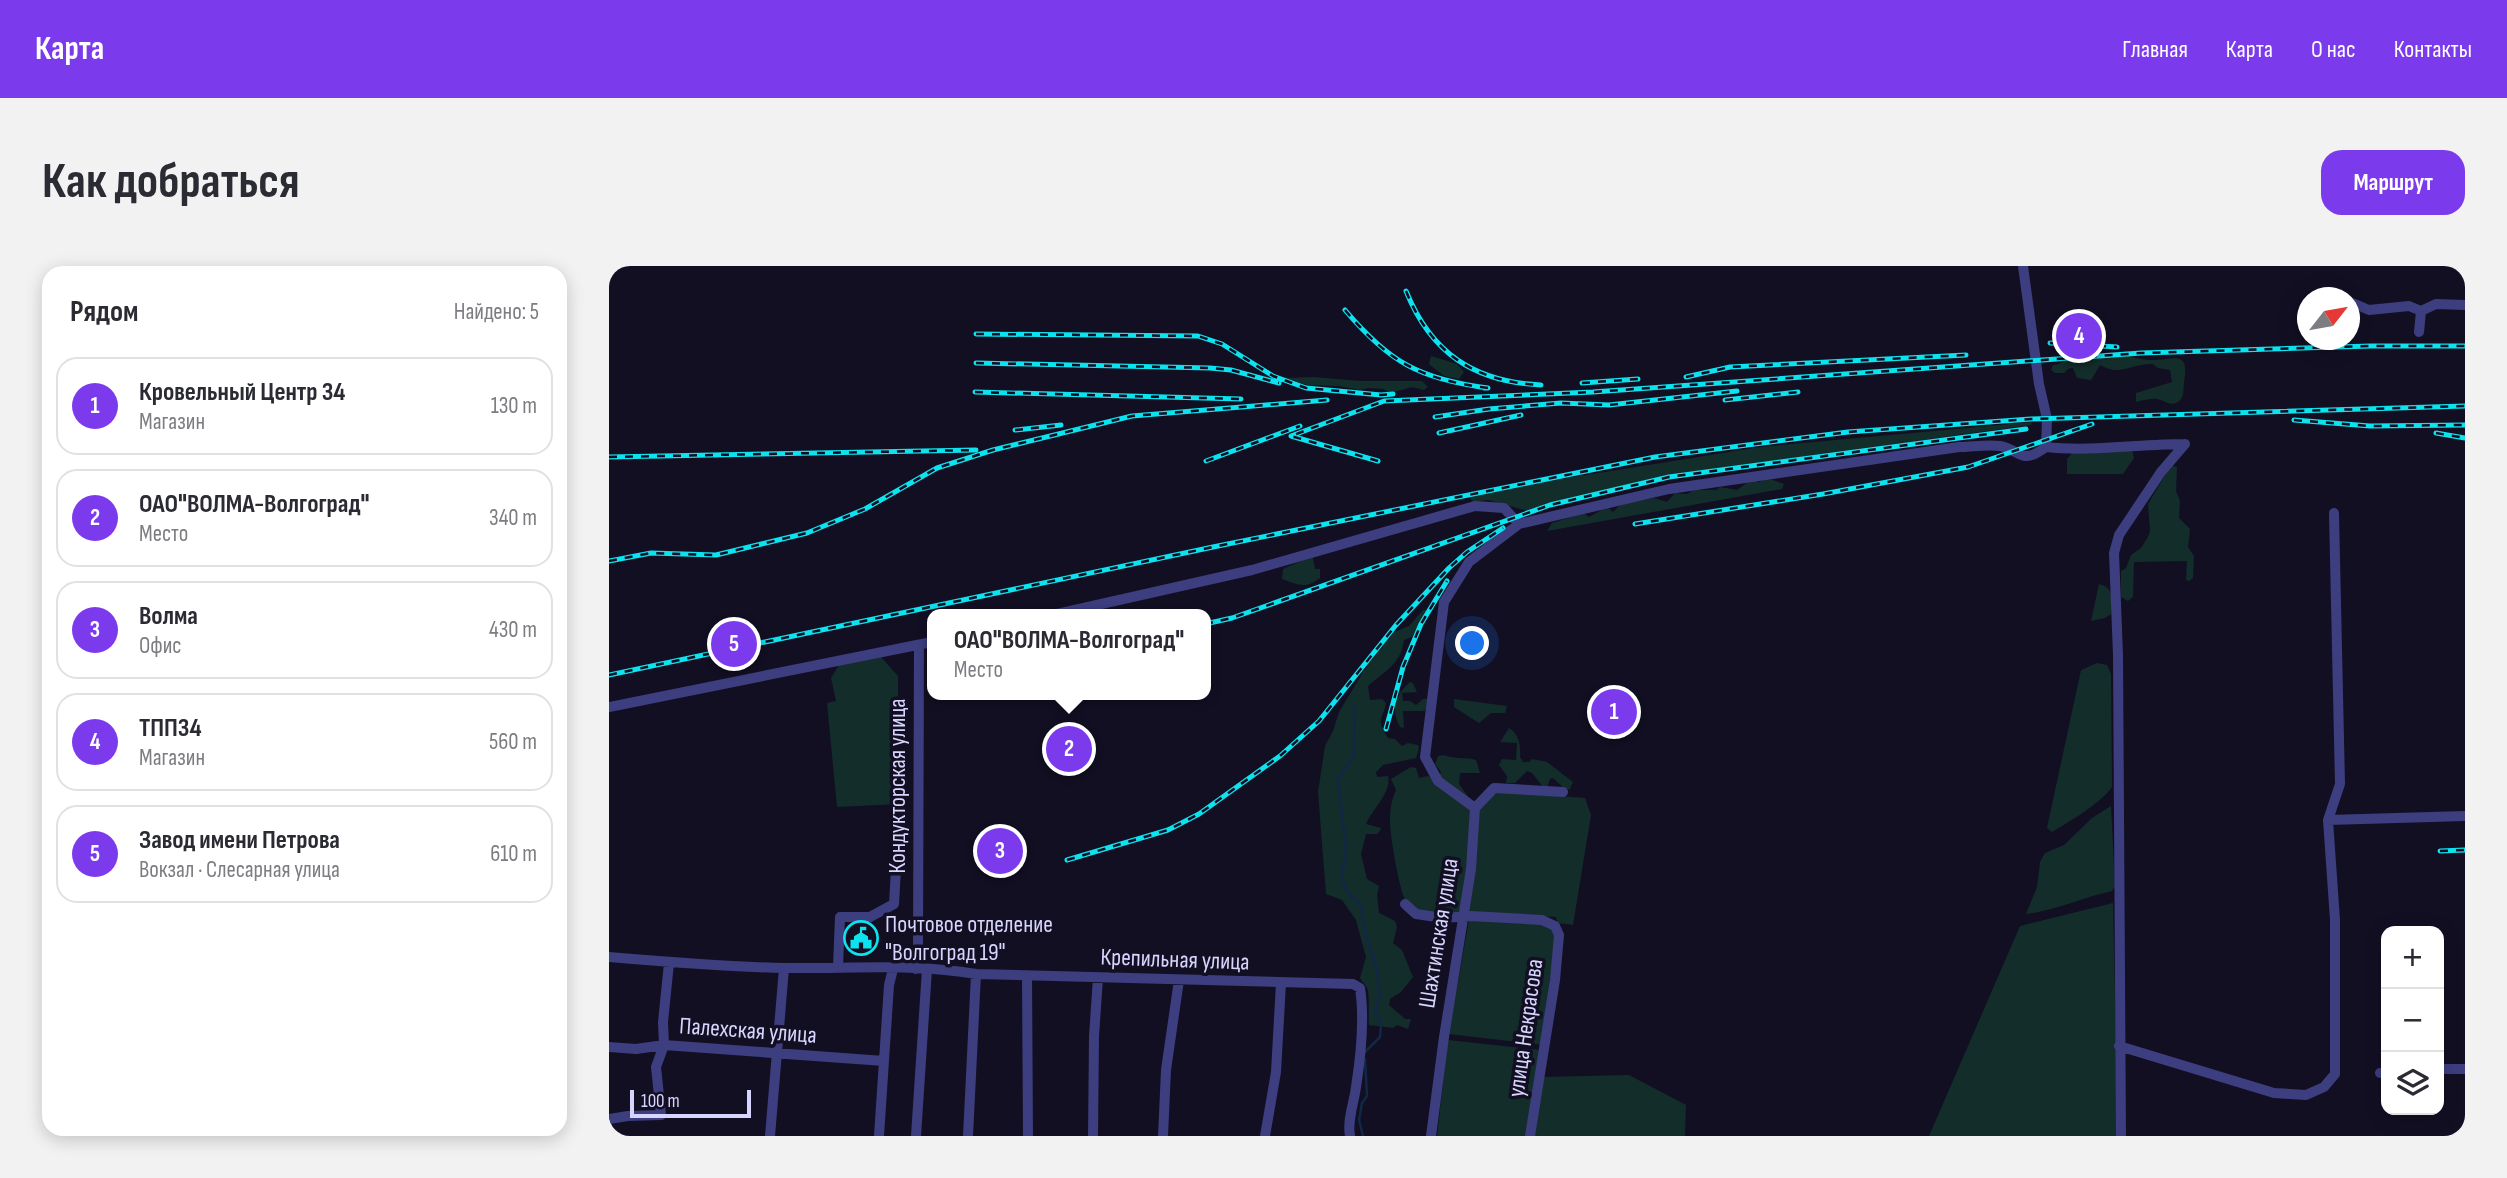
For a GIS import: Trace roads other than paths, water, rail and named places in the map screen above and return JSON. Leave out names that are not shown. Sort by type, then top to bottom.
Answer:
[{"type":"street","points":[[2023,266],[2039,384],[2047,419],[2046,447]]},
{"type":"street","points":[[2360,306],[2369,310],[2409,306],[2421,311],[2436,304],[2465,305]]},
{"type":"street","points":[[2420,332],[2421,311]]},
{"type":"street","points":[[1563,792],[1494,788],[1475,808],[1438,781],[1425,757],[1444,602],[1469,562],[1518,524],[1669,489],[1959,447],[2001,446],[2019,456],[2034,455],[2046,447],[2065,449],[2185,444],[2161,472],[2140,503],[2119,536],[2114,553],[2118,654],[2121,1136]]},
{"type":"street","points":[[1079,609],[1251,570],[1475,506],[1504,508],[1518,524]]},
{"type":"street","points":[[2119,1046],[2274,1093],[2306,1095],[2324,1087],[2335,1074],[2335,920],[2328,820],[2340,784],[2334,513]]},
{"type":"street","points":[[609,707],[927,643]]},
{"type":"street","name":"Кондукторская улица","points":[[916,1136],[922,969],[918,870],[919,645]]},
{"type":"street","name":"Шахтинская улица","points":[[1431,1136],[1471,869],[1475,808]]},
{"type":"street","points":[[2328,820],[2465,816]]},
{"type":"street","points":[[838,967],[840,917],[870,917],[894,904],[898,834]]},
{"type":"street","points":[[894,870],[918,870]]},
{"type":"street","points":[[1405,904],[1416,914],[1443,918],[1463,916]]},
{"type":"street","name":"улица Некрасова","points":[[1463,916],[1542,920],[1555,926],[1559,935],[1555,980],[1529,1136]]},
{"type":"street","name":"Крепильная улица","points":[[609,957],[670,963],[784,968],[922,969],[1027,976],[1353,984],[1360,988],[1363,1007],[1356,1086],[1348,1127],[1350,1136]]},
{"type":"street","points":[[609,1119],[661,1115],[656,1067],[664,1045],[663,1022],[670,963]]},
{"type":"street","points":[[770,1136],[784,968]]},
{"type":"street","points":[[879,1136],[889,985],[894,969]]},
{"type":"street","points":[[968,1136],[977,974]]},
{"type":"street","points":[[1027,976],[1028,1136]]},
{"type":"street","points":[[1093,1136],[1094,1036],[1098,978]]},
{"type":"street","points":[[1163,1136],[1166,1070],[1179,980]]},
{"type":"street","points":[[1265,1136],[1276,1072],[1281,983]]},
{"type":"street","name":"Палехская улица","points":[[609,1047],[636,1049],[664,1045],[884,1061]]},
{"type":"street","points":[[2444,1069],[2465,1069]]},
{"type":"waterway","points":[[1355,706],[1354,754],[1338,780],[1346,848],[1342,876],[1345,888],[1361,907],[1365,933],[1377,969],[1380,995],[1375,1010],[1381,1025],[1380,1037],[1364,1053]]},
{"type":"waterway","points":[[1363,1136],[1359,1120],[1362,1103],[1367,1096],[1365,1059]]},
{"type":"railway","points":[[1406,291],[1428,331],[1458,360],[1495,378],[1541,385]]},
{"type":"railway","points":[[1345,310],[1376,343],[1407,365],[1443,379],[1488,388],[1484,388]]},
{"type":"railway","points":[[976,334],[1198,336],[1222,344],[1273,376],[1306,388],[1393,394]]},
{"type":"railway","points":[[2050,343],[2117,347]]},
{"type":"railway","points":[[1378,461],[1291,436],[1384,401],[1593,392],[2141,353],[2465,346]]},
{"type":"railway","points":[[1686,377],[1730,367],[1966,355]]},
{"type":"railway","points":[[976,363],[1210,368],[1231,370],[1279,383]]},
{"type":"railway","points":[[1582,383],[1638,379]]},
{"type":"railway","points":[[1435,417],[1489,409],[1561,403],[1609,405],[1737,391]]},
{"type":"railway","points":[[975,392],[1241,399]]},
{"type":"railway","points":[[1725,400],[1798,392]]},
{"type":"railway","points":[[609,561],[651,553],[716,555],[807,533],[865,509],[937,468],[993,450],[1132,416],[1327,400]]},
{"type":"railway","points":[[609,675],[1655,457],[1848,432],[2031,419],[2465,406]]},
{"type":"railway","points":[[1439,433],[1521,415]]},
{"type":"railway","points":[[2294,420],[2370,426],[2465,425]]},
{"type":"railway","points":[[1635,524],[1823,494],[1968,467],[2092,424]]},
{"type":"railway","points":[[1015,430],[1061,425]]},
{"type":"railway","points":[[1206,461],[1300,426]]},
{"type":"railway","points":[[1211,623],[1232,618],[1550,505],[1669,477],[2026,429]]},
{"type":"railway","points":[[2436,433],[2465,438]]},
{"type":"railway","points":[[609,457],[976,450]]},
{"type":"railway","points":[[1067,860],[1168,830],[1199,814],[1280,756],[1319,721],[1396,625],[1449,568],[1467,552],[1503,528]]},
{"type":"railway","points":[[1386,729],[1403,667],[1421,624],[1447,581]]},
{"type":"railway","points":[[2440,851],[2465,850]]},
{"type":"place","name":"ТПП34","points":[[2079,336]]},
{"type":"place","name":"Завод имени Петрова","points":[[734,644]]},
{"type":"place","name":"Кровельный Центр 34","points":[[1614,712]]},
{"type":"place","name":"ОАО\"ВОЛМА-Волгоград\"","points":[[1069,749]]},
{"type":"place","name":"Волма","points":[[1000,851]]},
{"type":"place","name":"Почтовое отделение \"Волгоград 19\"","points":[[861,938]]}]
